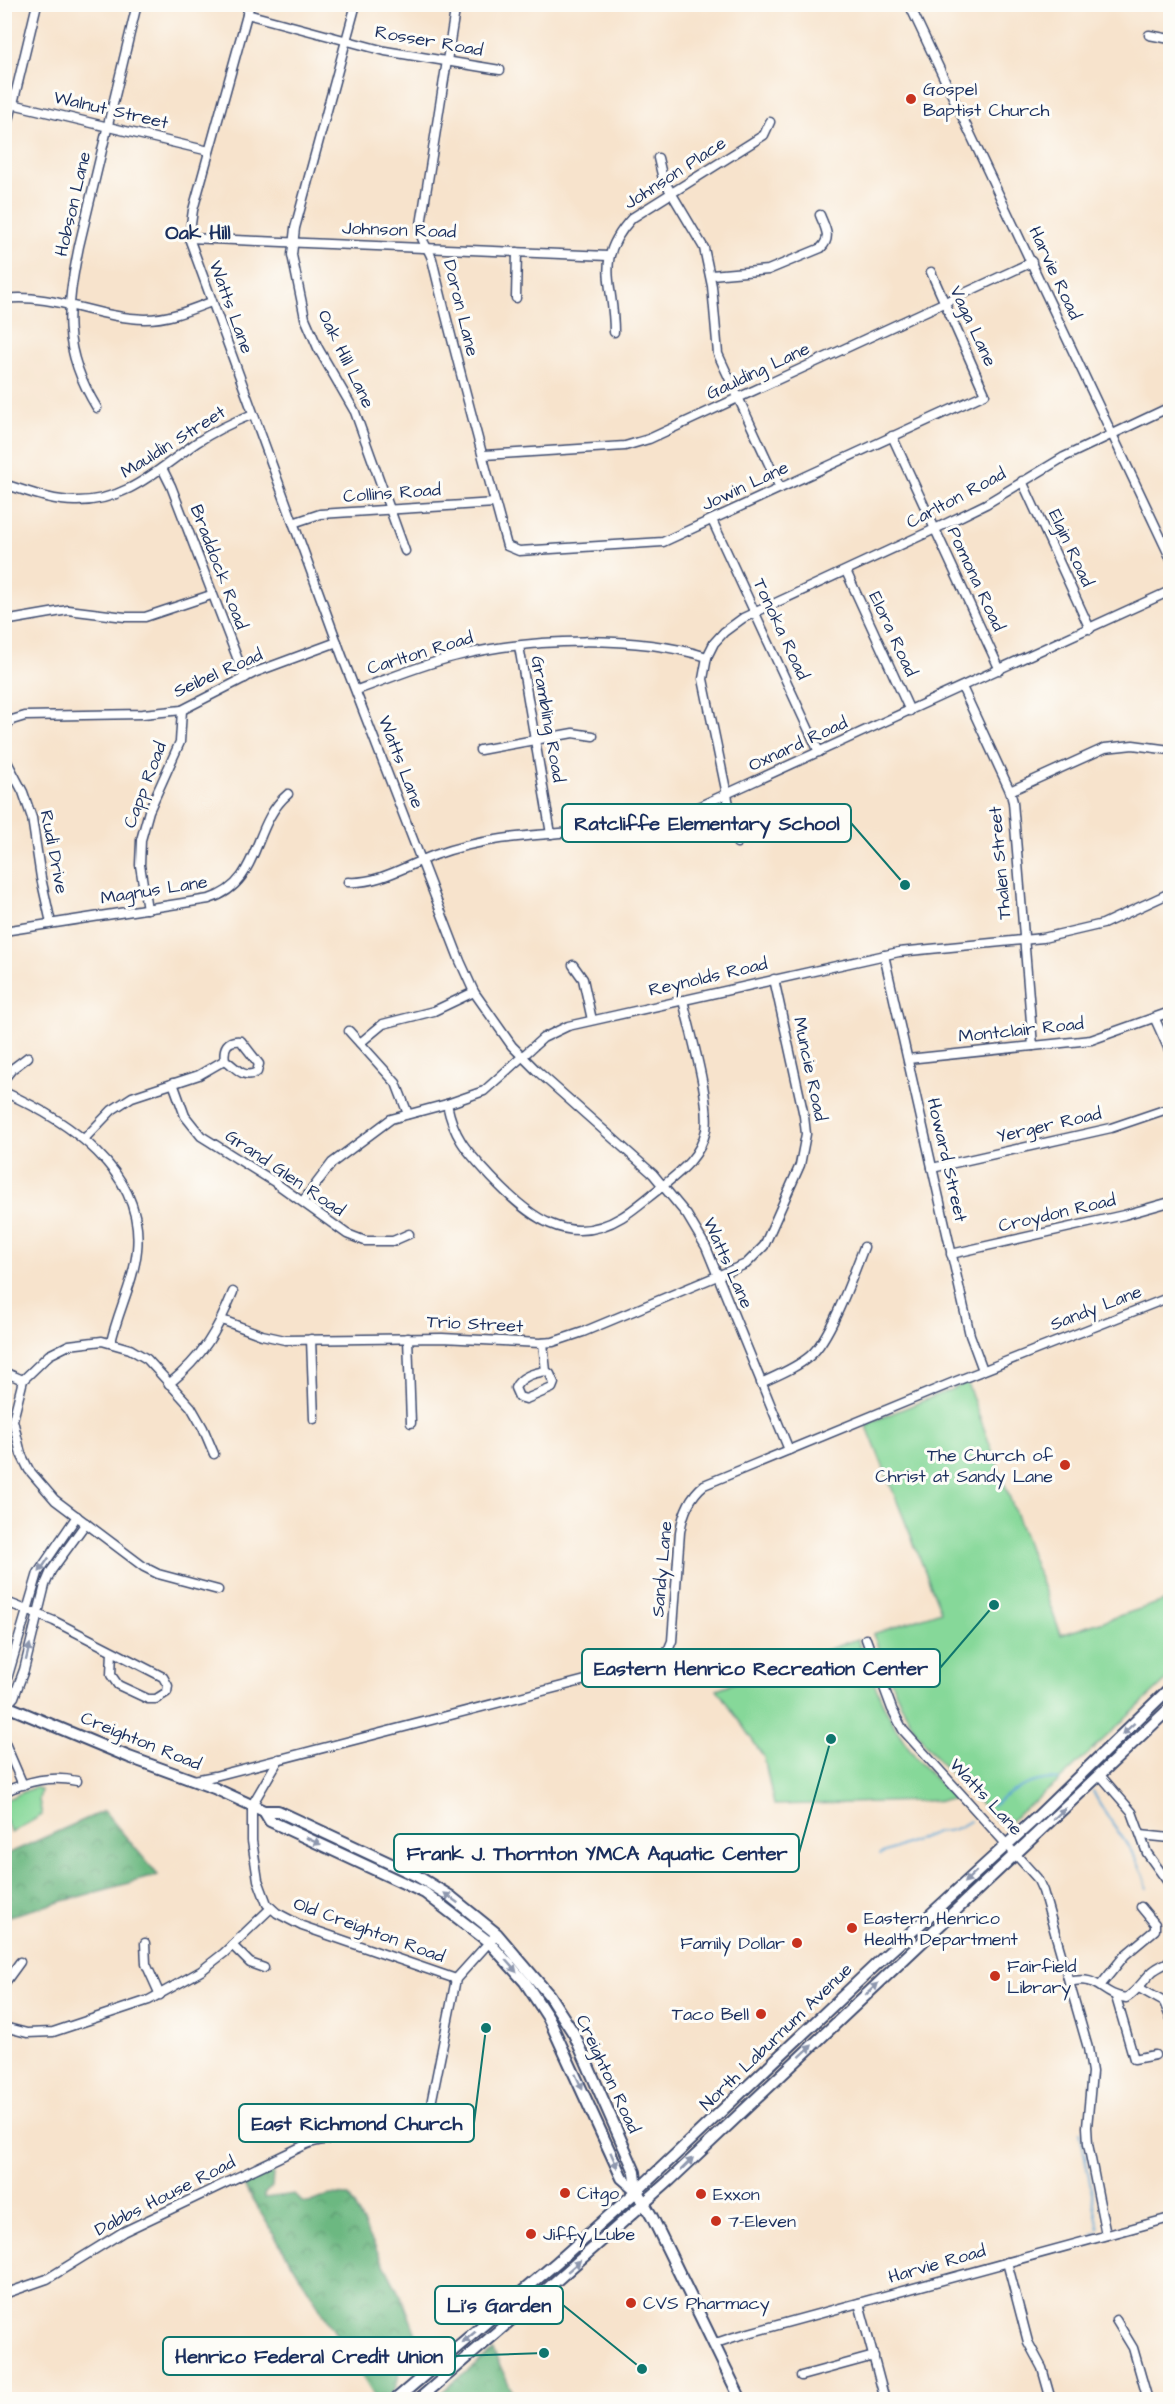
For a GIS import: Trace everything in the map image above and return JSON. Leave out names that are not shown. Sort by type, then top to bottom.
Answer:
[{"type":"main road","name":"North Laburnum Avenue","points":[[395,2400],[637,2191],[1170,1688]]},
{"type":"main road","name":"Creighton Road","points":[[5,1704],[252,1805],[264,1811],[270,1821],[425,1893],[493,1938],[549,1995],[574,2034],[635,2172],[637,2191]]},
{"type":"main road","name":"North Laburnum Avenue","points":[[418,2400],[644,2203],[1170,1708]]},
{"type":"main road","name":"Creighton Road","points":[[493,1938],[544,2010],[622,2178],[637,2191],[644,2203],[741,2400]]},
{"type":"street","points":[[4,141],[9,103],[37,4]]},
{"type":"street","name":"Hobson Lane","points":[[97,408],[81,380],[72,355],[69,333],[71,304],[79,246],[137,4]]},
{"type":"street","name":"Oak Hill Lane","points":[[356,4],[292,242],[295,272],[305,318],[318,348],[355,412],[405,551]]},
{"type":"street","name":"Doron Lane","points":[[456,4],[420,231],[422,241],[432,259],[507,546]]},
{"type":"street","name":"Harvie Road","points":[[909,4],[1114,433],[1170,556]]},
{"type":"street","name":"Rosser Road","points":[[249,9],[346,41],[385,51],[500,70]]},
{"type":"street","name":"Watts Lane","points":[[249,9],[191,219],[189,238],[337,642],[474,992],[500,1031],[522,1056],[664,1185],[694,1225],[718,1276],[789,1450]]},
{"type":"street","points":[[1149,35],[1170,39]]},
{"type":"street","name":"Walnut Street","points":[[9,103],[209,151]]},
{"type":"street","name":"Johnson Place","points":[[608,256],[613,242],[632,218],[764,135],[770,122]]},
{"type":"street","points":[[657,158],[663,179],[704,248],[711,275],[717,348],[780,488]]},
{"type":"street","points":[[711,275],[768,270],[821,248],[827,242],[828,234],[820,215]]},
{"type":"street","name":"Johnson Road","points":[[189,238],[608,256]]},
{"type":"street","points":[[516,298],[517,252]]},
{"type":"street","points":[[608,256],[614,332]]},
{"type":"street","name":"Gaulding Lane","points":[[484,455],[634,444],[1032,262]]},
{"type":"street","name":"Vaga Lane","points":[[931,272],[985,394]]},
{"type":"street","points":[[4,299],[35,297],[144,319],[167,317],[211,302]]},
{"type":"street","name":"Jowin Lane","points":[[507,546],[519,551],[657,544],[985,394]]},
{"type":"street","name":"Carlton Road","points":[[755,613],[986,504],[1064,457],[1170,407]]},
{"type":"street","name":"Mauldin Street","points":[[4,483],[54,498],[93,501],[131,490],[213,432],[253,414]]},
{"type":"street","name":"Pomona Road","points":[[892,436],[1000,670]]},
{"type":"street","name":"Braddock Road","points":[[162,468],[245,678]]},
{"type":"street","name":"Elgin Road","points":[[1022,482],[1090,628]]},
{"type":"street","name":"Collins Road","points":[[293,523],[320,514],[495,503]]},
{"type":"street","name":"Tonoka Road","points":[[712,520],[819,752]]},
{"type":"street","name":"Elora Road","points":[[846,571],[910,711]]},
{"type":"street","name":"Oxnard Road","points":[[348,882],[373,880],[421,861],[485,841],[638,828],[658,824],[727,795],[1170,591]]},
{"type":"street","points":[[4,621],[68,610],[145,617],[211,595]]},
{"type":"street","points":[[737,843],[703,679],[707,657],[724,632],[755,613]]},
{"type":"street","name":"Seibel Road","points":[[4,728],[12,720],[25,716],[143,714],[182,710],[245,678],[337,642]]},
{"type":"street","name":"Carlton Road","points":[[357,690],[446,659],[519,646],[622,642],[676,648],[707,657]]},
{"type":"street","name":"Grambling Road","points":[[519,646],[552,834]]},
{"type":"street","name":"Thalen Street","points":[[962,687],[1010,791],[1033,1046]]},
{"type":"street","name":"Capp Road","points":[[147,909],[140,865],[141,840],[149,811],[180,742],[182,710]]},
{"type":"street","points":[[480,750],[573,733],[593,736]]},
{"type":"street","points":[[1010,791],[1105,748],[1133,745],[1170,750]]},
{"type":"street","name":"Rudi Drive","points":[[4,756],[23,792],[32,818],[41,878],[51,923]]},
{"type":"street","name":"Magnus Lane","points":[[4,931],[209,899],[223,894],[233,888],[245,873],[276,806],[288,794]]},
{"type":"street","name":"Reynolds Road","points":[[303,1201],[332,1163],[391,1119],[484,1091],[543,1038],[568,1026],[884,955],[1042,938],[1103,924],[1170,893]]},
{"type":"street","name":"Howard Street","points":[[884,955],[970,1335],[983,1370]]},
{"type":"street","points":[[573,965],[583,979],[592,1020]]},
{"type":"street","name":"Muncie Road","points":[[718,1276],[746,1264],[764,1246],[800,1165],[804,1149],[804,1116],[774,979]]},
{"type":"street","points":[[360,1043],[384,1024],[434,1011],[474,992]]},
{"type":"street","points":[[447,1104],[454,1132],[467,1152],[514,1202],[527,1212],[550,1224],[578,1229],[611,1222],[622,1217],[686,1167],[696,1155],[703,1140],[707,1120],[705,1099],[683,1000]]},
{"type":"street","name":"Montclair Road","points":[[908,1059],[1091,1040],[1170,1012]]},
{"type":"street","points":[[1155,1019],[1170,1052]]},
{"type":"street","points":[[349,1031],[396,1083],[408,1114]]},
{"type":"street","points":[[233,1040],[241,1041],[259,1064],[256,1072],[251,1076],[244,1075],[225,1060],[223,1051],[233,1040]]},
{"type":"street","points":[[4,1079],[12,1069],[28,1057]]},
{"type":"street","points":[[84,1139],[104,1117],[121,1103],[142,1092],[199,1075],[225,1060]]},
{"type":"street","name":"Grand Glen Road","points":[[173,1083],[185,1116],[201,1136],[303,1201],[346,1234],[365,1241],[393,1241],[409,1234]]},
{"type":"street","points":[[4,1092],[43,1110],[84,1139],[122,1183],[133,1207],[136,1221],[135,1262],[111,1342]]},
{"type":"street","name":"Yerger Road","points":[[932,1168],[1111,1128],[1170,1108]]},
{"type":"street","name":"Croydon Road","points":[[951,1254],[1124,1215],[1170,1202]]},
{"type":"street","points":[[760,1383],[798,1365],[825,1339],[864,1247]]},
{"type":"street","name":"Trio Street","points":[[222,1320],[262,1335],[285,1340],[408,1338],[543,1343],[583,1332],[718,1276]]},
{"type":"street","points":[[170,1384],[207,1347],[222,1320],[233,1292]]},
{"type":"street","name":"Sandy Lane","points":[[191,1780],[215,1776],[659,1660],[667,1653],[672,1641],[683,1514],[700,1489],[714,1480],[983,1370],[1170,1297]]},
{"type":"street","points":[[408,1338],[411,1423]]},
{"type":"street","points":[[311,1339],[314,1419]]},
{"type":"street","points":[[214,1454],[198,1418],[170,1384],[139,1354],[111,1342],[80,1342],[59,1349],[36,1366],[23,1380],[13,1420],[21,1454],[40,1484],[55,1500],[144,1567],[158,1574],[218,1590]]},
{"type":"street","points":[[543,1343],[546,1371],[553,1378],[552,1388],[526,1399],[519,1397],[515,1388],[516,1384],[527,1376],[546,1371]]},
{"type":"street","points":[[4,1372],[23,1380]]},
{"type":"street","points":[[4,1689],[38,1573],[77,1516]]},
{"type":"street","points":[[5,1704],[14,1697],[24,1670],[37,1614],[51,1570],[86,1523]]},
{"type":"street","points":[[4,1601],[37,1614],[112,1651],[163,1677],[168,1686],[167,1692],[156,1699],[148,1699],[118,1685],[111,1675],[112,1651]]},
{"type":"street","name":"Watts Lane","points":[[866,1639],[892,1709],[903,1730],[1032,1871],[1043,1891],[1088,2048],[1092,2072],[1087,2135],[1106,2235]]},
{"type":"street","points":[[4,1741],[23,1785]]},
{"type":"street","points":[[252,1805],[279,1759]]},
{"type":"street","points":[[1100,1774],[1132,1812],[1147,1853],[1170,1885]]},
{"type":"street","points":[[4,1792],[50,1778],[77,1781]]},
{"type":"street","name":"Old Creighton Road","points":[[252,1805],[252,1841],[258,1880],[271,1908],[302,1926],[456,1979]]},
{"type":"street","points":[[1141,1835],[1170,1838]]},
{"type":"street","points":[[1100,1986],[1125,1954],[1155,1930],[1155,1924],[1141,1907]]},
{"type":"street","points":[[4,2027],[27,2033],[53,2032],[160,1995],[201,1971],[232,1946],[271,1908]]},
{"type":"street","points":[[456,1979],[493,1938]]},
{"type":"street","points":[[145,1943],[146,1964],[160,1995]]},
{"type":"street","points":[[232,1946],[250,1964],[264,1968]]},
{"type":"street","points":[[1069,1982],[1084,1980],[1100,1986],[1116,1997],[1126,1998],[1139,1988],[1155,1969],[1170,1961]]},
{"type":"street","points":[[4,1984],[20,1962]]},
{"type":"street","name":"Dabbs House Road","points":[[4,2294],[62,2272],[123,2232],[308,2144],[331,2138],[399,2133],[418,2123],[428,2113],[431,2104],[456,1979]]},
{"type":"street","points":[[1139,1988],[1164,2002],[1170,2017]]},
{"type":"street","points":[[1116,1997],[1134,2059],[1155,2055]]},
{"type":"street","name":"Harvie Road","points":[[713,2344],[1170,2218]]},
{"type":"street","points":[[1007,2262],[1028,2342],[1042,2368],[1052,2400]]},
{"type":"street","points":[[859,2303],[885,2400]]},
{"type":"street","points":[[1116,2320],[1132,2348],[1148,2400]]},
{"type":"street","points":[[801,2376],[874,2356]]},
{"type":"green space","points":[[967,1383],[1061,1635],[1170,1599],[1170,1677],[1058,1782],[1005,1825],[998,1822],[935,1756],[917,1732],[898,1697],[873,1634],[941,1611],[866,1424]]},
{"type":"green space","points":[[857,1639],[880,1696],[900,1736],[919,1762],[955,1800],[774,1805],[764,1757],[717,1689]]},
{"type":"green space","points":[[35,1787],[41,1790],[39,1800],[42,1815],[11,1833],[5,1819],[5,1800]]},
{"type":"green space","points":[[104,1811],[158,1875],[5,1917],[5,1855]]},
{"type":"green space","points":[[268,2167],[273,2174],[272,2187],[265,2193],[265,2198],[294,2194],[302,2202],[309,2203],[330,2195],[349,2196],[405,2305],[420,2345],[398,2365],[397,2384],[387,2399],[376,2399],[241,2181]]},
{"type":"green space","points":[[493,2351],[516,2399],[433,2399]]},
{"type":"waterway","points":[[992,1806],[1023,1786],[1041,1780],[1058,1780]]},
{"type":"waterway","points":[[1093,1791],[1139,1864],[1147,1888]]},
{"type":"waterway","points":[[880,1854],[939,1831],[955,1829],[970,1821]]},
{"type":"waterway","points":[[1080,2131],[1099,2229]]},
{"type":"waterway","points":[[1093,2235],[1097,2233]]},
{"type":"place","name":"Gospel Baptist Church","points":[[911,99]]},
{"type":"place","name":"Ratcliffe Elementary School","points":[[905,885]]},
{"type":"place","name":"The Church of Christ at Sandy Lane","points":[[1065,1465]]},
{"type":"place","name":"Eastern Henrico Recreation Center","points":[[994,1605]]},
{"type":"place","name":"Frank J. Thornton YMCA Aquatic Center","points":[[831,1739]]},
{"type":"place","name":"Eastern Henrico Health Department","points":[[852,1928]]},
{"type":"place","name":"Family Dollar","points":[[797,1943]]},
{"type":"place","name":"Fairfield Library","points":[[995,1976]]},
{"type":"place","name":"Taco Bell","points":[[761,2014]]},
{"type":"place","name":"East Richmond Church","points":[[486,2028]]},
{"type":"place","name":"Citgo","points":[[565,2193]]},
{"type":"place","name":"Exxon","points":[[701,2194]]},
{"type":"place","name":"7-Eleven","points":[[716,2221]]},
{"type":"place","name":"Jiffy Lube","points":[[531,2234]]},
{"type":"place","name":"CVS Pharmacy","points":[[631,2303]]},
{"type":"place","name":"Henrico Federal Credit Union","points":[[544,2353]]},
{"type":"place","name":"Li's Garden","points":[[642,2369]]},
{"type":"district","name":"Oak Hill","points":[[198,233]]}]
